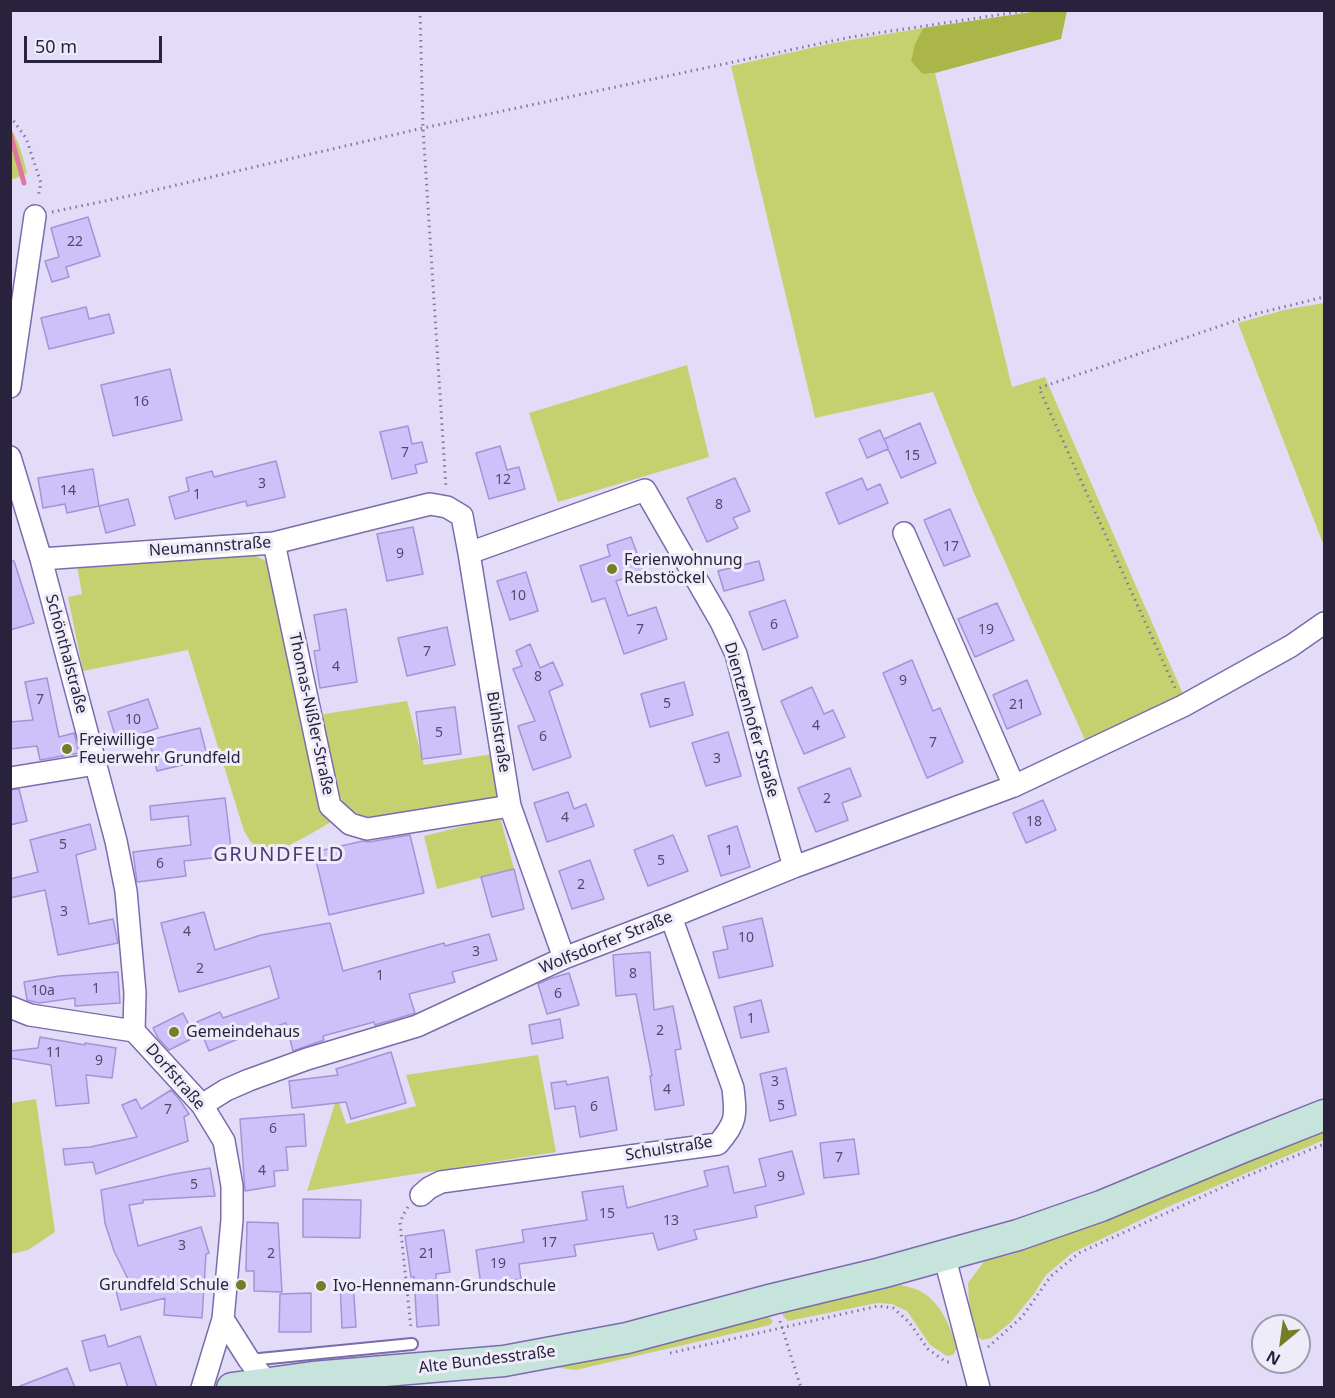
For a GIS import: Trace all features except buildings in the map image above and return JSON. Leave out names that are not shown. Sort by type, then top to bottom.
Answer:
[{"type":"main road","name":"Alte Bundesstraße","points":[[232,1388],[258,1371],[313,1377],[504,1361],[627,1338],[881,1273],[1018,1235],[1101,1206],[1324,1116]]},
{"type":"street","points":[[10,387],[35,216]]},
{"type":"street","name":"Schönthalstraße","points":[[10,458],[40,559],[116,841],[126,891],[135,993],[134,1031]]},
{"type":"street","name":"Dientzenhofer Straße","points":[[469,553],[645,490],[721,622],[736,654],[794,867]]},
{"type":"street","name":"Neumannstraße","points":[[40,559],[274,543],[430,504],[447,507]]},
{"type":"street","name":"Bühlstraße","points":[[447,507],[462,516],[510,806],[564,958]]},
{"type":"street","points":[[904,532],[1014,786]]},
{"type":"street","name":"Thomas-Nißler-Straße","points":[[274,543],[330,806],[350,824],[367,829],[510,806]]},
{"type":"street","name":"Wolfsdorfer Straße","points":[[202,1105],[226,1090],[241,1084],[307,1059],[417,1026],[564,958],[671,918],[794,867],[1014,786],[1183,706],[1291,646],[1324,623]]},
{"type":"street","points":[[10,778],[96,764]]},
{"type":"street","name":"Schulstraße","points":[[421,1195],[441,1182],[718,1144],[731,1129],[736,1111],[733,1088],[671,918]]},
{"type":"street","name":"Dorfstraße","points":[[10,1007],[30,1015],[134,1031],[202,1105],[224,1141],[232,1186],[232,1220],[223,1319],[202,1388]]},
{"type":"street","points":[[944,1255],[979,1388]]},
{"type":"street","points":[[223,1319],[258,1371]]},
{"type":"lane","points":[[258,1371],[412,1344]]},
{"type":"path","points":[[420,10],[423,128],[447,507]]},
{"type":"path","points":[[10,116],[26,138],[41,183],[35,216],[423,128],[851,37],[1031,10]]},
{"type":"path","points":[[1183,706],[1039,388],[1255,314],[1324,297]]},
{"type":"path","points":[[801,1388],[782,1329],[878,1306],[893,1308],[909,1322],[928,1349],[946,1362],[971,1359],[996,1341],[1022,1317],[1052,1276],[1079,1253],[1324,1144]]},
{"type":"path","points":[[412,1344],[400,1223],[406,1208],[421,1195]]},
{"type":"green space","points":[[1045,10],[1067,11],[1061,39],[935,73],[923,74],[911,61],[915,44],[923,28]]},
{"type":"green space","points":[[923,28],[915,44],[923,74],[935,73],[1012,387],[1045,377],[1183,694],[1085,740],[974,493],[933,392],[815,418],[731,66],[833,43]]},
{"type":"green space","points":[[10,127],[18,143],[27,173],[14,179],[11,179]]},
{"type":"green space","points":[[1324,303],[1324,546],[1238,323],[1284,310]]},
{"type":"green space","points":[[687,365],[709,457],[558,502],[529,413]]},
{"type":"green space","points":[[254,555],[268,562],[333,821],[309,835],[271,851],[257,848],[244,831],[188,650],[83,671],[68,597],[82,594],[77,566]]},
{"type":"green space","points":[[407,701],[424,765],[492,754],[501,800],[383,818],[362,816],[346,807],[337,791],[318,715]]},
{"type":"green space","points":[[500,817],[514,869],[437,889],[424,836]]},
{"type":"green space","points":[[538,1055],[556,1152],[307,1191],[337,1097],[346,1124],[416,1106],[406,1075]]},
{"type":"green space","points":[[36,1099],[55,1232],[28,1250],[11,1254],[11,1103]]},
{"type":"green space","points":[[1324,1128],[1324,1140],[1172,1205],[1072,1253],[1046,1275],[1010,1323],[991,1338],[982,1340],[975,1335],[968,1283],[985,1260],[1010,1255],[1073,1232]]},
{"type":"green space","points":[[901,1285],[920,1291],[934,1301],[948,1323],[957,1348],[953,1355],[947,1356],[930,1345],[907,1311],[892,1304],[877,1303],[788,1321],[783,1316],[783,1307]]},
{"type":"green space","points":[[764,1313],[773,1321],[770,1325],[576,1370],[560,1368],[557,1365]]},
{"type":"waterway","points":[[10,133],[24,183]]},
{"type":"place","name":"Ferienwohnung Rebstöckel","points":[[612,569]]},
{"type":"place","name":"Freiwillige Feuerwehr Grundfeld","points":[[67,749]]},
{"type":"place","name":"Gemeindehaus","points":[[174,1032]]},
{"type":"place","name":"Grundfeld Schule","points":[[241,1285]]},
{"type":"place","name":"Ivo-Hennemann-Grundschule","points":[[321,1286]]},
{"type":"district","name":"GRUNDFELD","points":[[279,855]]}]
